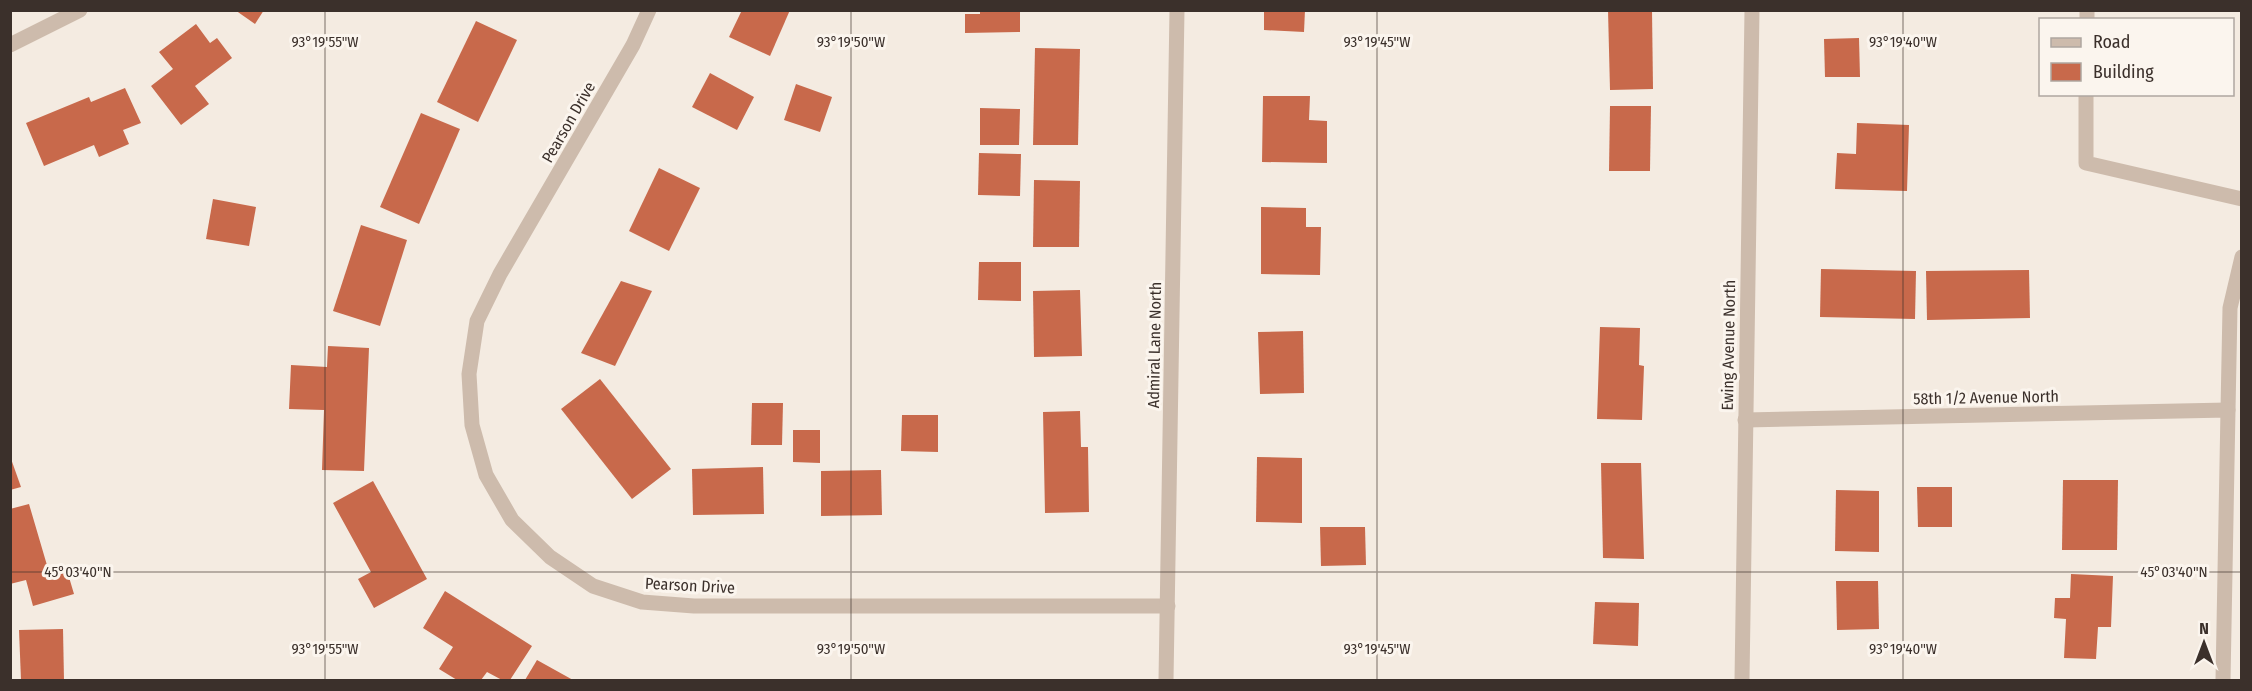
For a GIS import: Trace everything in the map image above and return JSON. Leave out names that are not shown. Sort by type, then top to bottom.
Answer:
[{"type":"street","points":[[10,45],[80,10]]},
{"type":"street","name":"Pearson Drive","points":[[649,10],[633,45],[500,274],[477,321],[469,374],[472,425],[486,476],[512,520],[550,557],[593,586],[642,602],[694,606],[1167,606]]},
{"type":"street","name":"Admiral Lane North","points":[[1166,681],[1177,10]]},
{"type":"street","name":"Ewing Avenue North","points":[[1742,681],[1752,10]]},
{"type":"street","points":[[2086,96],[2086,164],[2241,199]]},
{"type":"street","points":[[2223,681],[2230,308],[2241,257]]},
{"type":"street","name":"58th 1/2 Avenue North","points":[[1745,420],[2228,410]]},
{"type":"building","points":[[235,10],[264,10],[255,24]]},
{"type":"building","points":[[742,10],[790,10],[770,56],[729,37]]},
{"type":"building","points":[[980,10],[1020,10],[1020,32],[965,33],[965,14],[980,14]]},
{"type":"building","points":[[1264,10],[1305,10],[1304,32],[1264,30]]},
{"type":"building","points":[[1608,10],[1652,10],[1653,89],[1610,90]]},
{"type":"building","points":[[476,21],[517,40],[478,122],[437,102]]},
{"type":"building","points":[[196,24],[210,43],[217,38],[232,58],[195,86],[209,104],[181,125],[151,86],[173,69],[159,52]]},
{"type":"building","points":[[1859,38],[1860,77],[1825,77],[1824,39]]},
{"type":"building","points":[[1035,48],[1080,49],[1078,145],[1033,145]]},
{"type":"building","points":[[710,73],[754,97],[737,130],[692,107]]},
{"type":"building","points":[[796,84],[832,97],[820,132],[784,120]]},
{"type":"building","points":[[125,88],[141,123],[123,130],[129,144],[99,157],[94,145],[44,166],[26,123],[89,97],[91,102]]},
{"type":"building","points":[[1263,96],[1310,96],[1309,120],[1327,121],[1327,163],[1262,162]]},
{"type":"building","points":[[1610,106],[1651,106],[1650,171],[1609,171]]},
{"type":"building","points":[[980,108],[1020,109],[1019,145],[980,145]]},
{"type":"building","points":[[421,113],[460,129],[419,224],[380,207]]},
{"type":"building","points":[[1857,123],[1909,125],[1907,191],[1835,189],[1837,153],[1856,154]]},
{"type":"building","points":[[979,153],[1021,154],[1020,196],[978,195]]},
{"type":"building","points":[[659,168],[700,188],[669,251],[629,231]]},
{"type":"building","points":[[1034,180],[1080,181],[1079,247],[1033,247]]},
{"type":"building","points":[[213,199],[256,207],[249,246],[206,239]]},
{"type":"building","points":[[1261,207],[1306,208],[1306,227],[1321,227],[1320,275],[1261,274]]},
{"type":"building","points":[[361,225],[407,240],[380,326],[333,311]]},
{"type":"building","points":[[979,262],[1021,262],[1021,301],[978,300]]},
{"type":"building","points":[[1821,269],[1916,271],[1915,319],[1820,317]]},
{"type":"building","points":[[2029,270],[2030,318],[1927,320],[1926,271]]},
{"type":"building","points":[[621,281],[652,291],[615,366],[581,353]]},
{"type":"building","points":[[1080,290],[1082,356],[1034,357],[1033,291]]},
{"type":"building","points":[[1600,327],[1640,328],[1639,365],[1644,366],[1642,420],[1597,419]]},
{"type":"building","points":[[1303,331],[1304,393],[1260,394],[1258,332]]},
{"type":"building","points":[[328,346],[369,348],[364,471],[322,470],[324,410],[289,409],[291,365],[327,367]]},
{"type":"building","points":[[600,379],[671,469],[632,499],[561,409]]},
{"type":"building","points":[[752,403],[783,403],[782,445],[751,445]]},
{"type":"building","points":[[1080,411],[1081,447],[1088,447],[1089,512],[1045,513],[1043,412]]},
{"type":"building","points":[[902,415],[938,415],[938,452],[901,451]]},
{"type":"building","points":[[793,430],[820,430],[820,463],[793,462]]},
{"type":"building","points":[[10,456],[21,487],[10,490]]},
{"type":"building","points":[[1257,457],[1302,458],[1302,523],[1256,522]]},
{"type":"building","points":[[1601,463],[1641,463],[1644,559],[1603,558]]},
{"type":"building","points":[[763,467],[764,514],[693,515],[692,469]]},
{"type":"building","points":[[881,470],[882,515],[821,516],[821,471]]},
{"type":"building","points":[[2063,480],[2118,480],[2117,550],[2062,550]]},
{"type":"building","points":[[373,481],[427,579],[374,608],[358,579],[371,572],[333,503]]},
{"type":"building","points":[[1917,487],[1952,487],[1952,527],[1918,527]]},
{"type":"building","points":[[1836,490],[1879,491],[1879,552],[1835,551]]},
{"type":"building","points":[[29,504],[49,572],[66,567],[74,594],[33,606],[26,580],[10,584],[10,509]]},
{"type":"building","points":[[1320,527],[1365,527],[1366,565],[1321,566]]},
{"type":"building","points":[[2071,574],[2113,576],[2111,627],[2098,627],[2096,659],[2064,658],[2066,619],[2054,618],[2055,598],[2070,598]]},
{"type":"building","points":[[1836,581],[1878,581],[1879,629],[1837,630]]},
{"type":"building","points":[[445,591],[532,646],[510,680],[502,680],[487,672],[481,680],[457,680],[439,669],[453,647],[423,628]]},
{"type":"building","points":[[1595,602],[1639,603],[1638,646],[1593,644]]},
{"type":"building","points":[[63,629],[64,680],[21,680],[19,630]]},
{"type":"building","points":[[537,660],[573,680],[525,680]]}]
